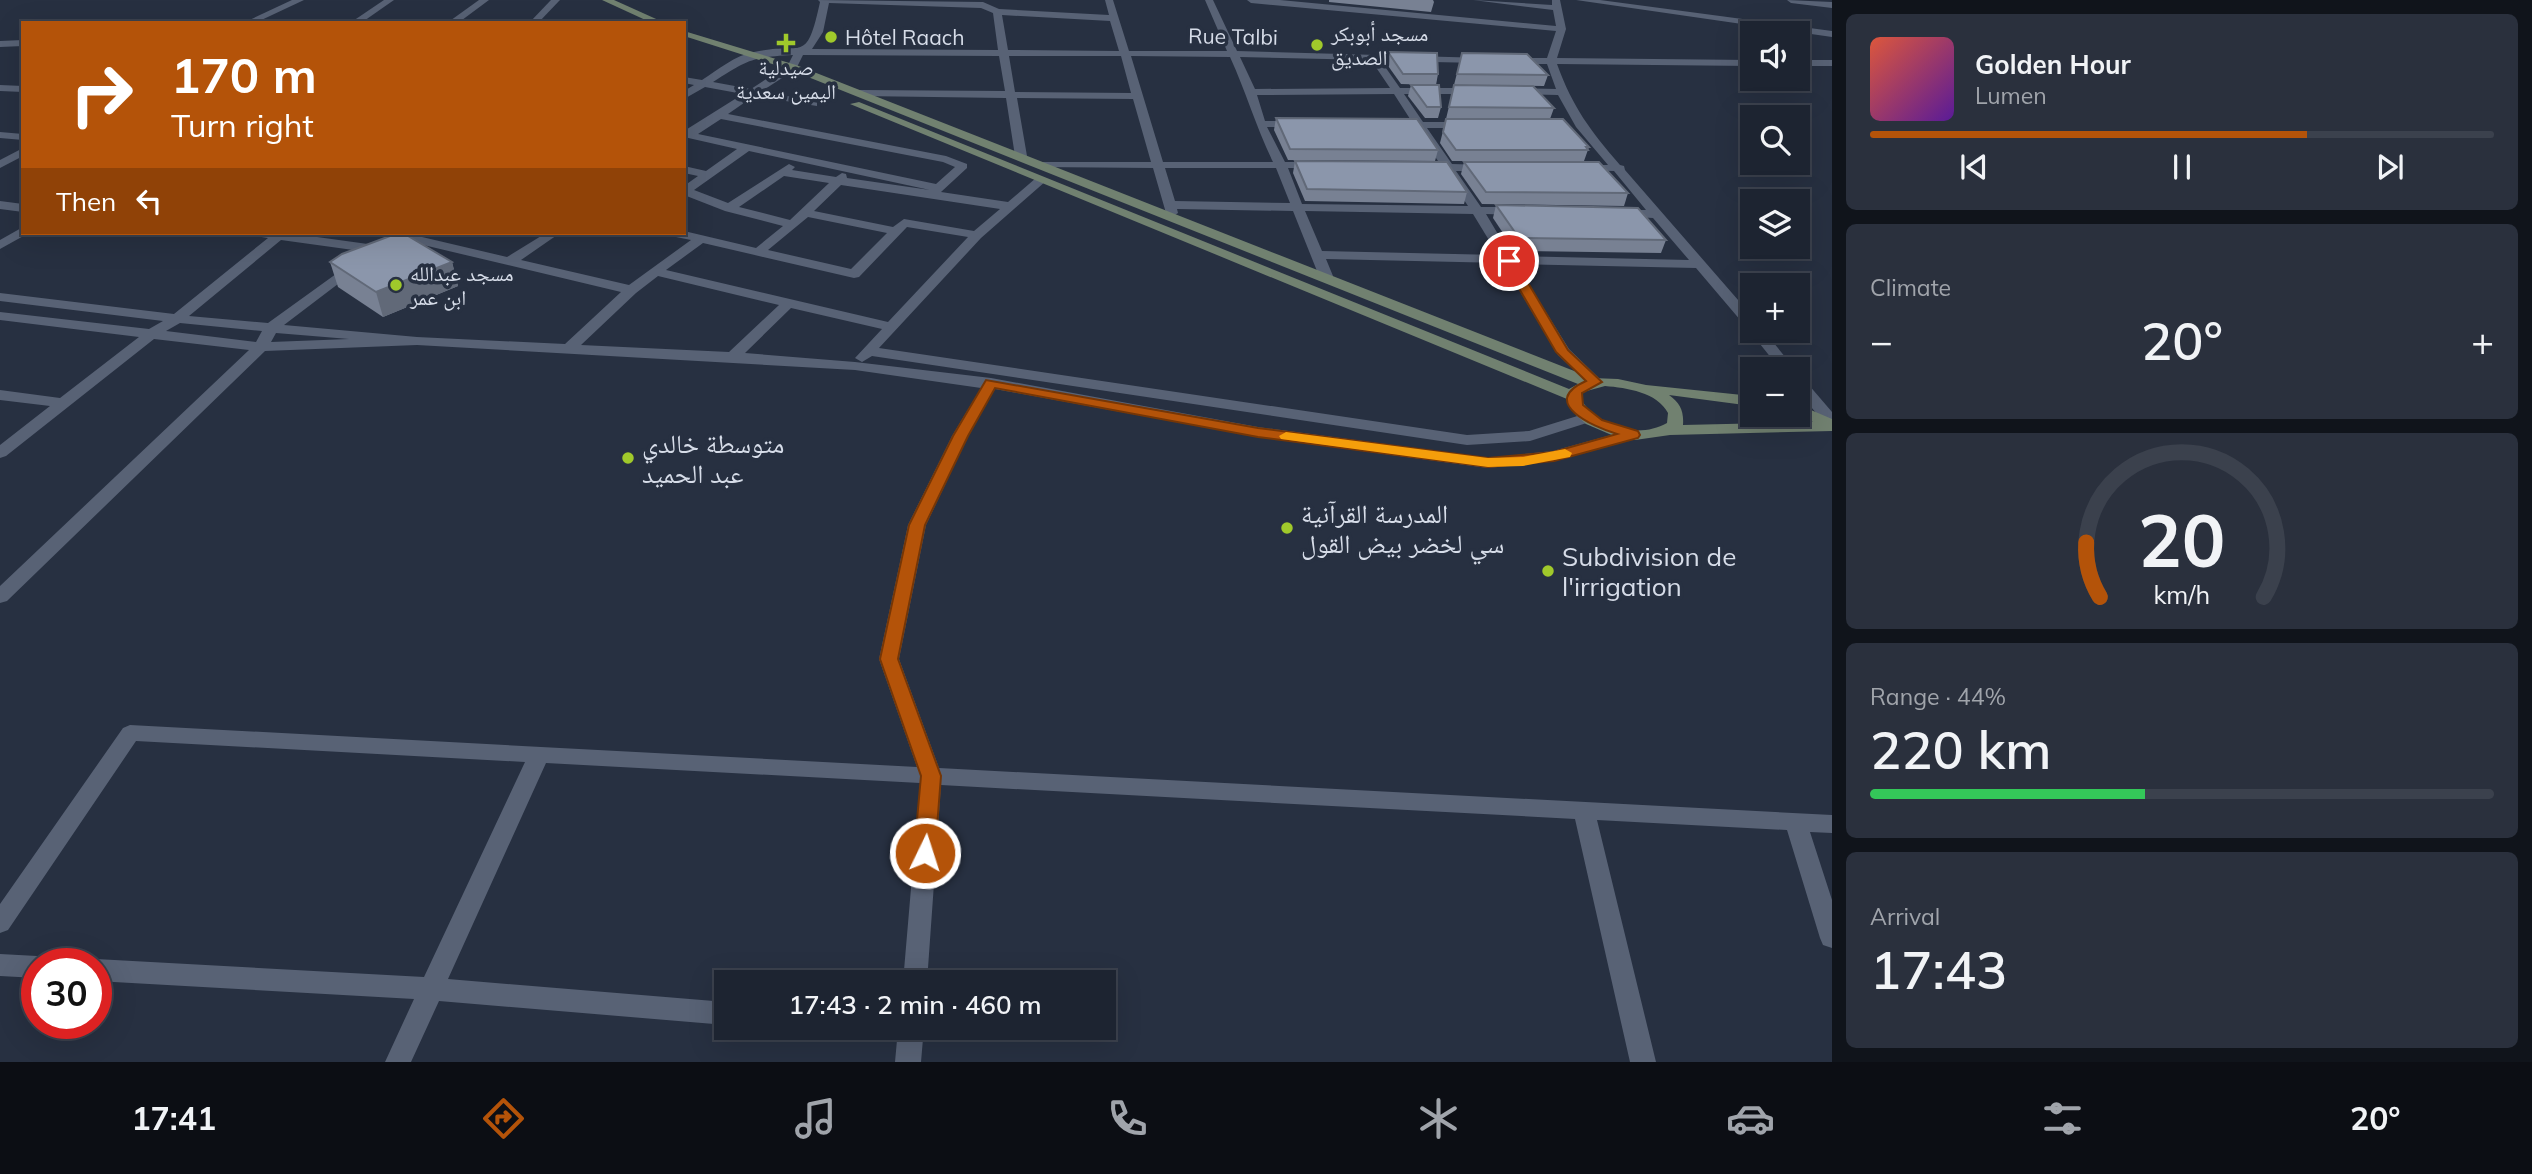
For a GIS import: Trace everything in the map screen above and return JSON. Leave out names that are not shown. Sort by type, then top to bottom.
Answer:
[{"type":"street","points":[[252,21],[300,0]]},
{"type":"street","points":[[357,21],[390,0]]},
{"type":"street","points":[[454,21],[485,0]]},
{"type":"street","points":[[535,21],[556,0]]},
{"type":"street","points":[[606,0],[656,21]]},
{"type":"street","points":[[686,135],[786,70],[800,52],[810,46],[818,32],[824,0],[983,2],[997,12],[1113,18]]},
{"type":"street","points":[[1109,0],[1171,211]]},
{"type":"street","points":[[1209,0],[1251,92],[1260,124],[1280,164],[1325,276]]},
{"type":"street","points":[[1251,0],[1561,29]]},
{"type":"street","points":[[1477,0],[1557,4],[1561,29],[1551,62],[1562,92],[1580,125],[1620,168],[1740,311]]},
{"type":"street","points":[[1580,0],[1832,34]]},
{"type":"street","points":[[1791,0],[1832,5]]},
{"type":"street","points":[[997,12],[1021,156]]},
{"type":"street","points":[[686,33],[786,70],[1040,181],[1573,396]]},
{"type":"street","points":[[0,44],[21,43]]},
{"type":"street","name":"Rue Talbi","points":[[750,56],[800,52],[1232,54],[1375,59],[1740,63]]},
{"type":"street","points":[[686,95],[750,56]]},
{"type":"street","points":[[1375,59],[1477,210],[1563,352],[1592,382]]},
{"type":"street","points":[[1810,64],[1829,65]]},
{"type":"street","points":[[786,70],[860,93],[1042,165],[1171,211],[1537,363],[1592,382],[1616,382],[1740,400]]},
{"type":"street","points":[[686,80],[813,104]]},
{"type":"street","points":[[0,88],[21,89]]},
{"type":"street","points":[[1251,92],[1493,91]]},
{"type":"street","points":[[1507,91],[1562,92]]},
{"type":"street","points":[[860,93],[1139,96]]},
{"type":"street","points":[[719,114],[849,169],[935,192],[1008,206]]},
{"type":"street","points":[[1260,124],[1313,124]]},
{"type":"street","points":[[1392,125],[1472,125]]},
{"type":"street","points":[[1567,125],[1580,125]]},
{"type":"street","points":[[0,135],[21,137]]},
{"type":"street","points":[[686,135],[747,147],[801,147],[946,159],[963,166],[935,192],[838,182],[781,172]]},
{"type":"street","points":[[686,190],[747,147]]},
{"type":"street","points":[[729,208],[781,172],[801,147]]},
{"type":"street","points":[[0,164],[21,152]]},
{"type":"street","points":[[1042,165],[1336,165]]},
{"type":"street","points":[[1420,167],[1501,168]]},
{"type":"street","points":[[1567,168],[1620,168]]},
{"type":"street","points":[[686,169],[709,174]]},
{"type":"street","points":[[758,252],[793,225],[849,169]]},
{"type":"street","points":[[855,366],[889,326],[977,235],[1040,181]]},
{"type":"street","points":[[686,191],[729,208],[793,225]]},
{"type":"street","points":[[0,205],[21,208]]},
{"type":"street","points":[[1171,211],[1297,207],[1529,211]]},
{"type":"street","points":[[806,213],[896,231]]},
{"type":"street","points":[[1607,213],[1659,214]]},
{"type":"street","points":[[684,235],[854,274],[904,223],[977,235]]},
{"type":"street","points":[[0,245],[21,232]]},
{"type":"street","points":[[0,453],[151,334],[178,318],[280,235]]},
{"type":"street","points":[[287,235],[375,249]]},
{"type":"street","points":[[0,597],[261,347],[271,328],[394,235]]},
{"type":"street","points":[[399,235],[631,290]]},
{"type":"street","points":[[510,261],[551,235]]},
{"type":"street","points":[[568,349],[631,290],[701,239]]},
{"type":"street","points":[[1317,255],[1701,264]]},
{"type":"street","points":[[656,272],[889,326]]},
{"type":"street","points":[[0,297],[271,328],[417,341],[855,366],[991,383],[1258,432],[1488,463],[1554,456],[1633,435],[1654,435],[1670,430],[1832,424]]},
{"type":"street","points":[[733,357],[789,302]]},
{"type":"street","points":[[0,316],[261,347],[417,341]]},
{"type":"street","points":[[1767,343],[1778,357]]},
{"type":"street","points":[[868,351],[1467,440],[1530,436],[1587,418]]},
{"type":"street","points":[[1537,363],[1556,361],[1563,352]]},
{"type":"street","points":[[1592,382],[1576,390],[1573,396],[1576,407],[1587,418],[1608,428],[1633,435]]},
{"type":"street","points":[[916,970],[931,776],[889,659],[917,525],[960,436],[991,383]]},
{"type":"street","points":[[1639,387],[1662,398],[1676,412],[1678,419],[1670,430]]},
{"type":"street","points":[[0,395],[61,403]]},
{"type":"street","points":[[1810,396],[1832,424]]},
{"type":"street","points":[[1810,415],[1832,424]]},
{"type":"street","points":[[0,923],[130,733],[1832,824]]},
{"type":"street","points":[[398,1062],[539,755]]},
{"type":"street","points":[[1584,811],[1643,1062]]},
{"type":"street","points":[[1796,822],[1832,938]]},
{"type":"street","points":[[0,965],[21,966]]},
{"type":"street","points":[[112,972],[432,989],[714,1013]]},
{"type":"street","points":[[908,1062],[910,1040]]},
{"type":"building","points":[[1388,52],[1437,53],[1438,74],[1403,74]]},
{"type":"building","points":[[1462,53],[1527,54],[1548,75],[1457,74]]},
{"type":"building","points":[[1411,85],[1439,85],[1441,107],[1427,107]]},
{"type":"building","points":[[1454,85],[1533,86],[1554,108],[1449,107]]},
{"type":"building","points":[[1276,118],[1417,119],[1438,150],[1290,149]]},
{"type":"building","points":[[1446,119],[1563,119],[1589,147],[1586,147],[1588,150],[1456,150],[1443,132]]},
{"type":"building","points":[[1295,161],[1447,162],[1467,192],[1307,189]]},
{"type":"building","points":[[1464,162],[1599,162],[1628,193],[1486,192]]},
{"type":"building","points":[[1496,205],[1638,208],[1666,240],[1519,238]]},
{"type":"building","points":[[393,235],[406,235],[452,262],[376,292],[330,262],[342,254]]},
{"type":"slow traffic","points":[[1286,436],[1488,463],[1523,461],[1565,453]]},
{"type":"place","name":"Hôtel Raach","points":[[831,37]]},
{"type":"place","name":"صيدلية اليمين سعدية","points":[[786,43]]},
{"type":"place","name":"مسجد أبوبكر الصديق","points":[[1317,45]]},
{"type":"place","name":"مسجد عبدالله ابن عمر","points":[[396,285]]},
{"type":"place","name":"متوسطة خالدي عبد الحميد","points":[[628,458]]},
{"type":"place","name":"المدرسة القرآنية سي لخضر بيض القول","points":[[1287,528]]},
{"type":"place","name":"Subdivision de l'irrigation","points":[[1548,571]]},
{"type":"route","points":[[925,853],[931,776],[889,659],[917,525],[960,436],[991,383],[1258,432],[1488,463],[1554,456],[1633,435],[1597,424],[1576,407],[1573,396],[1576,390],[1595,382],[1563,352],[1509,261]]}]
